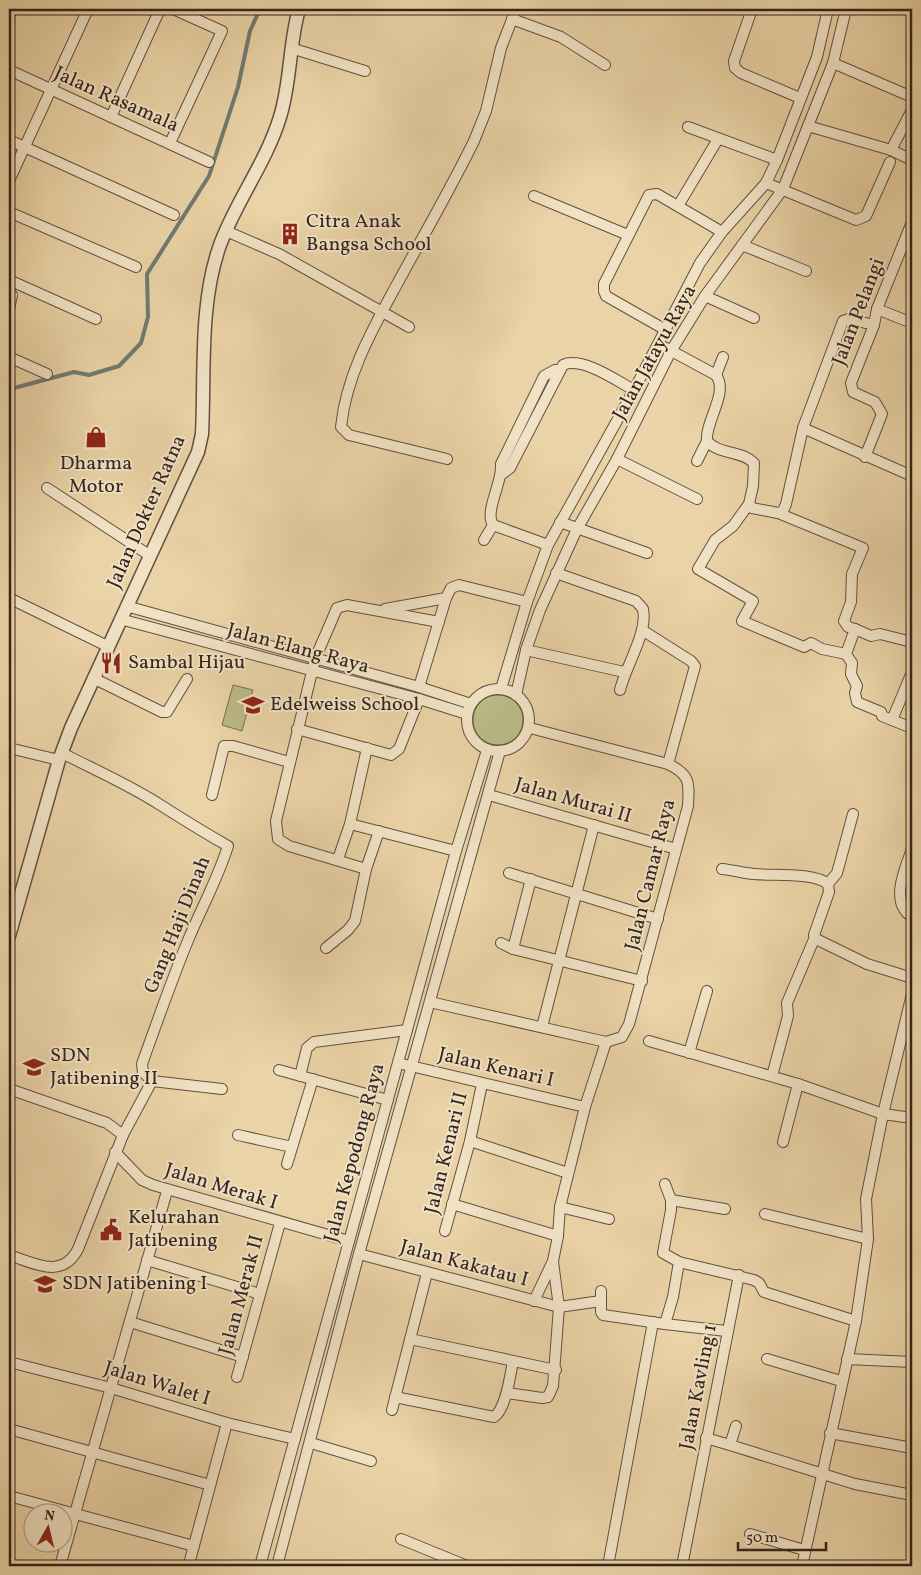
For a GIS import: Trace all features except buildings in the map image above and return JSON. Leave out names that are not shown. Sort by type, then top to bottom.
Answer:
[{"type":"street","points":[[9,17],[12,9]]},
{"type":"street","points":[[9,181],[88,9]]},
{"type":"street","points":[[111,117],[160,9]]},
{"type":"street","points":[[170,143],[222,31],[173,9]]},
{"type":"street","name":"Jalan Dokter Ratna","points":[[9,936],[11,922],[60,756],[107,646],[198,452],[202,434],[207,307],[218,254],[226,231],[276,129],[285,99],[291,48],[299,9]]},
{"type":"street","points":[[447,459],[349,436],[341,428],[342,411],[352,376],[383,310],[474,141],[486,112],[501,48],[516,9]]},
{"type":"street","points":[[752,9],[734,61],[735,68],[741,73],[800,98]]},
{"type":"street","name":"Jalan Jatayu Raya","points":[[501,689],[527,602],[548,545],[634,390],[664,329],[700,263],[722,232],[766,183],[777,160],[817,57],[828,9]]},
{"type":"street","name":"Jalan Jatayu Raya","points":[[516,695],[526,650],[556,573],[577,529],[617,459],[671,351],[705,296],[784,189],[833,63],[846,9]]},
{"type":"street","points":[[512,19],[561,37],[605,65]]},
{"type":"street","points":[[291,48],[365,71]]},
{"type":"street","points":[[833,63],[912,97]]},
{"type":"street","name":"Jalan Rasamala","points":[[9,70],[209,162]]},
{"type":"street","points":[[891,150],[912,110]]},
{"type":"street","points":[[808,126],[891,150],[912,160]]},
{"type":"street","points":[[688,127],[777,160]]},
{"type":"street","points":[[678,206],[718,139]]},
{"type":"street","points":[[9,140],[174,216]]},
{"type":"street","points":[[766,183],[856,220],[862,219],[866,216],[890,162]]},
{"type":"street","points":[[664,329],[606,296],[604,291],[604,284],[648,195],[657,194],[722,232]]},
{"type":"street","points":[[534,196],[628,235]]},
{"type":"street","points":[[9,212],[136,267]]},
{"type":"street","name":"Jalan Pelangi","points":[[865,457],[882,414],[875,402],[853,392],[850,383],[874,325],[877,309],[912,222]]},
{"type":"street","points":[[226,231],[279,254],[410,326]]},
{"type":"street","points":[[742,245],[806,271]]},
{"type":"street","points":[[9,280],[96,319]]},
{"type":"street","points":[[9,292],[12,295],[9,309]]},
{"type":"street","points":[[705,296],[754,318]]},
{"type":"street","points":[[877,309],[912,323]]},
{"type":"street","points":[[778,513],[783,511],[786,504],[803,428],[844,321],[849,319],[874,325]]},
{"type":"street","points":[[657,344],[716,375]]},
{"type":"street","points":[[9,357],[47,374]]},
{"type":"street","points":[[697,461],[707,441],[706,436],[720,388],[716,375],[723,357]]},
{"type":"street","points":[[548,545],[493,525],[490,521],[491,508],[502,474],[501,464],[544,376],[555,370],[560,370],[567,363],[578,363],[634,390]]},
{"type":"street","points":[[803,428],[865,457],[912,476]]},
{"type":"street","points":[[707,441],[716,448],[749,459],[754,463],[753,486],[749,504],[734,526],[715,540],[698,569],[753,602],[742,621],[804,647],[811,643],[822,649],[846,654],[852,663],[852,674],[857,686],[855,693],[857,702],[881,712],[882,716],[912,728]]},
{"type":"street","points":[[617,459],[696,499]]},
{"type":"street","points":[[47,488],[149,555]]},
{"type":"street","points":[[749,504],[752,508],[778,513],[863,548],[852,574],[852,602],[844,621],[848,627],[871,636],[880,634],[912,642]]},
{"type":"street","points":[[560,522],[647,553]]},
{"type":"street","points":[[484,540],[493,525]]},
{"type":"street","points":[[556,573],[636,601],[643,609],[645,616],[642,630],[624,672],[620,690]]},
{"type":"street","points":[[420,687],[446,598],[451,588],[459,585],[527,602]]},
{"type":"street","points":[[9,598],[107,646]]},
{"type":"street","points":[[380,610],[446,598]]},
{"type":"street","points":[[366,869],[338,859],[289,846],[278,839],[276,821],[315,659],[337,608],[346,605],[439,622]]},
{"type":"street","name":"Jalan Elang Raya","points":[[126,606],[420,687],[471,704]]},
{"type":"street","name":"Jalan Elang Raya","points":[[120,618],[419,699],[467,714]]},
{"type":"street","points":[[846,654],[855,629]]},
{"type":"street","points":[[642,630],[691,661],[695,666],[668,764]]},
{"type":"street","points":[[526,650],[624,672]]},
{"type":"street","points":[[892,720],[912,672]]},
{"type":"street","points":[[93,678],[162,712],[167,712],[172,707],[188,679]]},
{"type":"street","points":[[501,689],[516,695],[528,710],[530,728],[518,744],[500,751],[487,750],[471,736],[467,714],[471,704],[479,696],[490,690],[501,689]]},
{"type":"street","points":[[297,729],[391,754],[396,753],[419,699]]},
{"type":"street","name":"Jalan Camar Raya","points":[[530,728],[668,764],[680,770],[688,778],[688,806],[630,1024],[622,1037],[606,1042]]},
{"type":"street","points":[[212,795],[224,746],[233,746],[289,762]]},
{"type":"street","points":[[9,748],[60,756]]},
{"type":"street","points":[[338,859],[350,824],[367,748]]},
{"type":"street","name":"Jalan Kepodong Raya","points":[[260,1566],[456,851],[487,750]]},
{"type":"street","name":"Jalan Kepodong Raya","points":[[280,1566],[358,1258],[500,751]]},
{"type":"street","name":"Gang Haji Dinah","points":[[60,756],[129,787],[228,846],[217,880],[175,973],[142,1064],[143,1072],[152,1081]]},
{"type":"street","name":"Jalan Murai II","points":[[489,795],[676,850]]},
{"type":"street","points":[[772,1076],[788,1016],[787,1003],[815,937],[829,892],[828,884],[837,873],[853,814]]},
{"type":"street","points":[[350,824],[456,851]]},
{"type":"street","points":[[542,1027],[594,825]]},
{"type":"street","points":[[326,948],[348,930],[355,921],[366,869],[379,831]]},
{"type":"street","points":[[912,849],[900,894],[904,909],[912,917]]},
{"type":"street","points":[[722,869],[751,874],[811,878],[828,884]]},
{"type":"street","points":[[509,873],[658,919]]},
{"type":"street","points":[[513,948],[531,879]]},
{"type":"street","points":[[815,937],[868,964],[912,978]]},
{"type":"street","points":[[501,943],[513,948],[642,981]]},
{"type":"street","points":[[689,1053],[707,991]]},
{"type":"street","points":[[802,1566],[841,1382],[856,1321],[868,1240],[866,1199],[882,1114],[912,994]]},
{"type":"street","points":[[430,1002],[606,1042],[585,1107],[560,1207],[558,1236],[553,1261],[534,1301]]},
{"type":"street","points":[[300,1076],[307,1048],[314,1042],[407,1030]]},
{"type":"street","points":[[649,1041],[798,1084],[882,1114],[912,1118]]},
{"type":"street","name":"Jalan Kenari I","points":[[398,1062],[482,1084],[585,1107]]},
{"type":"street","points":[[279,1070],[388,1100]]},
{"type":"street","points":[[287,1164],[313,1079]]},
{"type":"street","points":[[9,1255],[56,1268],[70,1262],[78,1249],[123,1135],[152,1081],[222,1088]]},
{"type":"street","name":"Jalan Kenari II","points":[[445,1231],[470,1141],[482,1084]]},
{"type":"street","points":[[783,1142],[798,1084]]},
{"type":"street","points":[[9,1089],[107,1123],[123,1135]]},
{"type":"street","points":[[238,1135],[292,1147]]},
{"type":"street","points":[[470,1141],[568,1174]]},
{"type":"street","name":"Jalan Merak I","points":[[116,1152],[142,1180],[167,1191],[280,1223],[351,1236],[365,1235]]},
{"type":"street","points":[[665,1184],[671,1200],[663,1253],[679,1262],[738,1275],[759,1283],[764,1292],[856,1321]]},
{"type":"street","points":[[60,1566],[167,1191]]},
{"type":"street","points":[[671,1200],[725,1209]]},
{"type":"street","points":[[452,1204],[558,1236]]},
{"type":"street","points":[[560,1207],[609,1219]]},
{"type":"street","points":[[765,1214],[868,1240]]},
{"type":"street","name":"Jalan Merak II","points":[[237,1377],[280,1223]]},
{"type":"street","name":"Jalan Kakatau I","points":[[345,1257],[358,1258],[427,1273],[559,1308]]},
{"type":"street","points":[[147,1260],[260,1294]]},
{"type":"street","points":[[507,1393],[542,1398],[548,1397],[553,1386],[556,1370],[559,1308],[553,1261]]},
{"type":"street","points":[[665,1324],[673,1297],[679,1262]]},
{"type":"street","points":[[392,1410],[427,1273]]},
{"type":"street","name":"Jalan Kavling 1","points":[[682,1566],[738,1275]]},
{"type":"street","points":[[559,1308],[601,1296],[601,1312],[607,1316],[726,1331]]},
{"type":"street","points":[[130,1322],[243,1356]]},
{"type":"street","points":[[608,1566],[653,1322]]},
{"type":"street","points":[[410,1340],[556,1370]]},
{"type":"street","points":[[767,1359],[841,1382]]},
{"type":"street","points":[[847,1359],[912,1362]]},
{"type":"street","points":[[395,1397],[494,1417],[498,1413],[507,1393],[513,1361]]},
{"type":"street","name":"Jalan Walet I","points":[[9,1362],[111,1388],[227,1423],[295,1439]]},
{"type":"street","points":[[189,1564],[227,1423]]},
{"type":"street","points":[[730,1445],[736,1426]]},
{"type":"street","points":[[9,1429],[210,1485]]},
{"type":"street","points":[[830,1433],[912,1448]]},
{"type":"street","points":[[706,1438],[855,1484],[912,1495]]},
{"type":"street","points":[[311,1443],[371,1461]]},
{"type":"street","points":[[9,1496],[194,1546]]},
{"type":"street","points":[[750,1534],[804,1550]]},
{"type":"street","points":[[401,1539],[467,1566]]},
{"type":"street","points":[[9,1564],[18,1566]]},
{"type":"green space","points":[[233,685],[253,690],[242,731],[222,725]]},
{"type":"green space","points":[[503,695],[516,702],[522,710],[522,730],[516,738],[508,744],[493,745],[480,738],[474,730],[473,715],[480,702],[488,696]]},
{"type":"waterway","points":[[9,393],[14,388],[74,372],[89,375],[119,366],[141,343],[148,317],[147,274],[209,176],[238,87],[250,31],[259,11],[269,9]]},
{"type":"place","name":"Citra Anak Bangsa School","points":[[290,234]]},
{"type":"place","name":"Dharma Motor","points":[[96,437]]},
{"type":"place","name":"Sambal Hijau","points":[[111,663]]},
{"type":"place","name":"Edelweiss School","points":[[253,705]]},
{"type":"place","name":"SDN Jatibening II","points":[[34,1067]]},
{"type":"place","name":"Kelurahan Jatibening","points":[[111,1230]]},
{"type":"place","name":"SDN Jatibening I","points":[[45,1284]]}]
